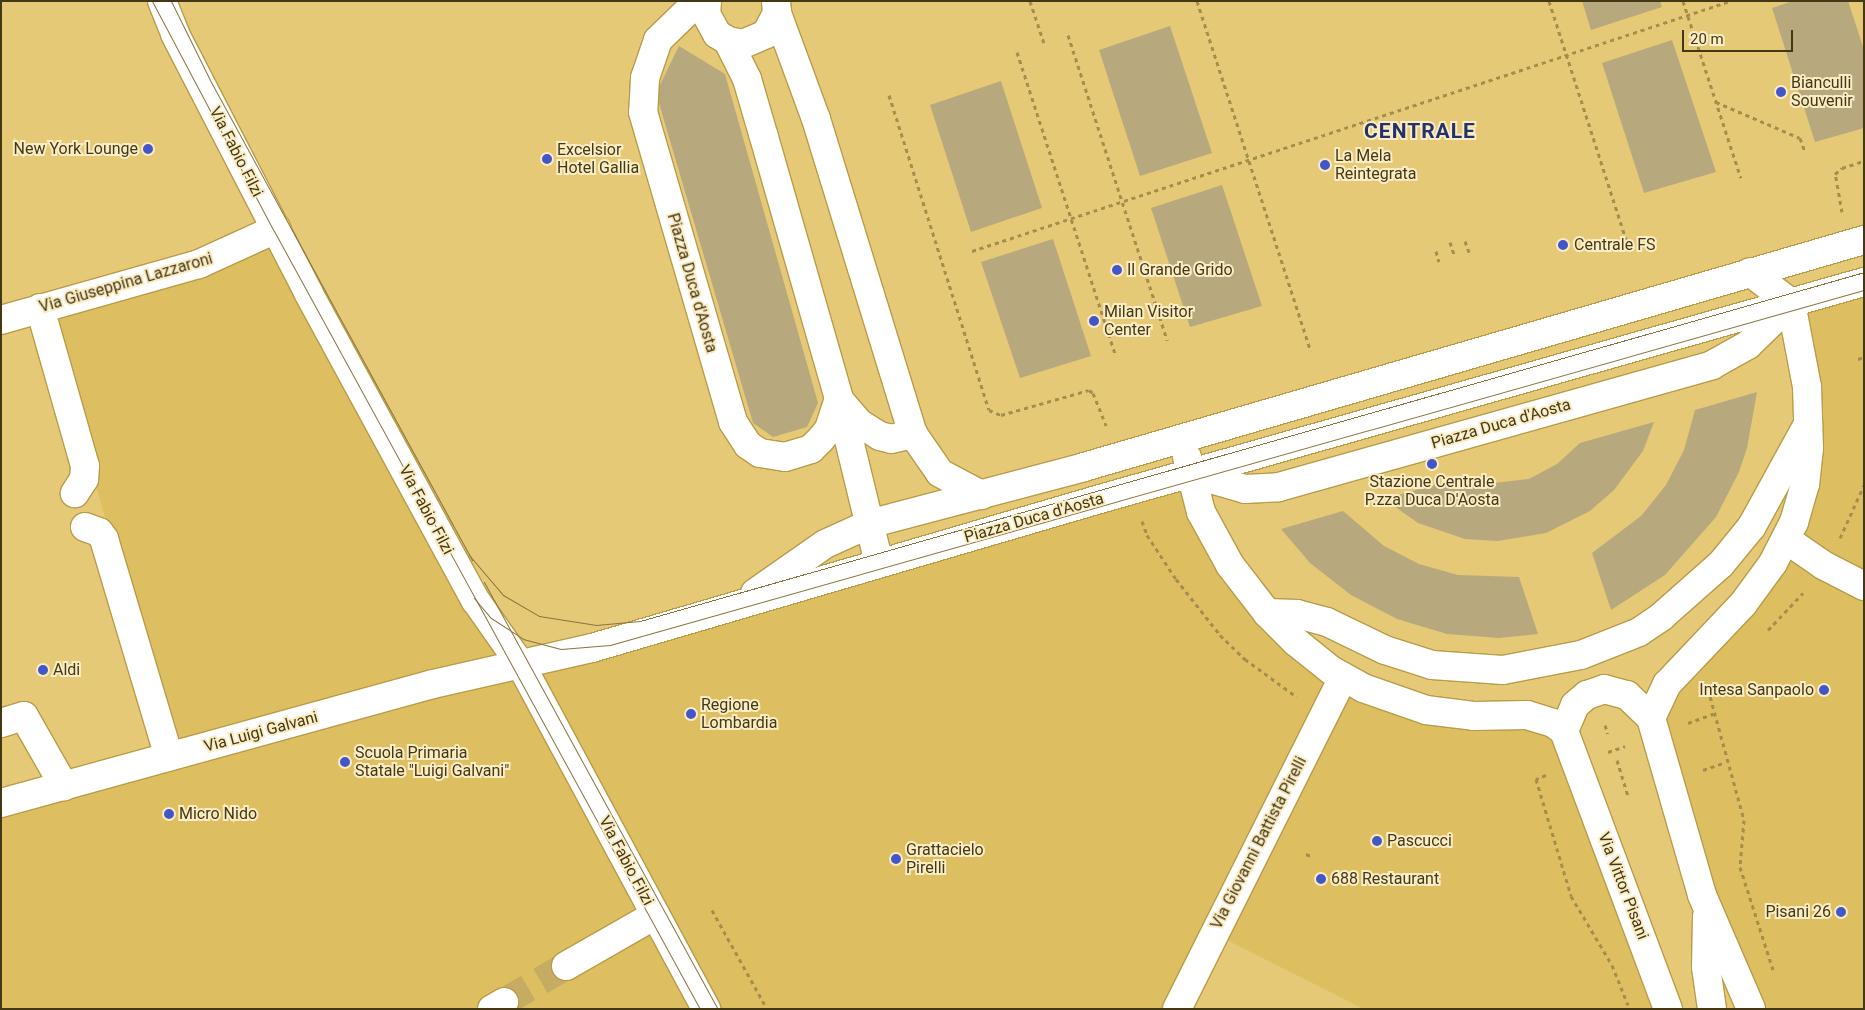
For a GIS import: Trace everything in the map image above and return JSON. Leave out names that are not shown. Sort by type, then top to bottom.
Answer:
[{"type":"street","name":"Via Fabio Filzi","points":[[162,1],[175,34],[276,229],[476,601],[521,665],[706,1009]]},
{"type":"street","name":"Piazza Duca d'Aosta","points":[[840,400],[829,429],[822,439],[811,449],[785,457],[760,453],[748,445],[733,422],[643,112],[645,78],[658,40],[696,6],[710,26],[728,41],[747,79],[840,400],[879,563]]},
{"type":"street","points":[[728,41],[743,44],[756,41],[773,24],[776,7]]},
{"type":"street","points":[[776,7],[816,119],[913,434],[940,473],[981,495]]},
{"type":"street","name":"Via Giuseppina Lazzaroni","points":[[1,320],[200,264],[276,229]]},
{"type":"street","name":"Piazza Duca d'Aosta","points":[[740,604],[825,544],[869,524],[981,495],[1183,438],[1864,240]]},
{"type":"street","points":[[1654,726],[1667,684],[1743,604],[1786,540],[1805,484],[1809,423],[1805,365],[1791,303],[1750,272]]},
{"type":"street","name":"Piazza Duca d'Aosta","points":[[521,665],[592,648],[1190,473],[1864,282]]},
{"type":"street","name":"Piazza Duca d'Aosta","points":[[1190,473],[1245,489],[1279,487],[1712,365],[1748,345],[1791,303]]},
{"type":"street","points":[[40,308],[85,466],[84,479],[75,493]]},
{"type":"street","points":[[840,400],[858,422],[880,436],[891,439],[913,434]]},
{"type":"street","points":[[1267,613],[1297,614],[1327,622],[1393,653],[1439,666],[1503,670],[1581,655],[1639,632],[1662,617],[1721,564],[1745,538],[1809,423]]},
{"type":"street","points":[[1183,438],[1201,512],[1219,550],[1267,613],[1296,642],[1342,678],[1426,710],[1474,716],[1526,715],[1553,722],[1564,731],[1576,706],[1587,695],[1604,689],[1627,695],[1654,726],[1707,907],[1751,1009]]},
{"type":"street","points":[[85,526],[99,532],[104,539],[169,757]]},
{"type":"street","points":[[1786,540],[1823,565],[1864,586]]},
{"type":"street","name":"Via Luigi Galvani","points":[[1,803],[433,684],[521,665]]},
{"type":"street","name":"Via Giovanni Battista Pirelli","points":[[1177,1009],[1342,678]]},
{"type":"street","points":[[1,723],[24,716],[64,786]]},
{"type":"street","name":"Via Vittor Pisani","points":[[1564,731],[1668,1009]]},
{"type":"street","points":[[1707,907],[1706,967],[1712,1009]]},
{"type":"street","points":[[566,966],[655,916]]},
{"type":"path","points":[[1030,1],[1044,43]]},
{"type":"path","points":[[1197,1],[1311,352]]},
{"type":"path","points":[[1549,1],[1630,252]]},
{"type":"path","points":[[1683,1],[1741,178]]},
{"type":"path","points":[[972,251],[1730,1]]},
{"type":"path","points":[[1068,35],[1168,340]]},
{"type":"path","points":[[1017,52],[1116,356]]},
{"type":"path","points":[[889,95],[989,410],[1001,415],[1089,390],[1093,393],[1103,421]]},
{"type":"path","points":[[1716,102],[1800,138],[1805,152]]},
{"type":"path","points":[[1841,209],[1834,174],[1842,168],[1864,161]]},
{"type":"path","points":[[1450,242],[1455,258]]},
{"type":"path","points":[[1466,242],[1469,252]]},
{"type":"path","points":[[1436,251],[1439,262]]},
{"type":"path","points":[[1858,359],[1864,357]]},
{"type":"path","points":[[1836,546],[1864,484]]},
{"type":"path","points":[[1147,535],[1182,587],[1220,635],[1245,659],[1297,697]]},
{"type":"path","points":[[1710,681],[1708,696],[1744,820],[1740,867],[1774,973]]},
{"type":"path","points":[[1617,760],[1628,796]]},
{"type":"path","points":[[1703,770],[1723,763]]},
{"type":"path","points":[[1536,779],[1571,896],[1612,965],[1630,1009]]},
{"type":"path","points":[[1620,799],[1634,794]]},
{"type":"path","points":[[1306,854],[1311,856]]},
{"type":"path","points":[[712,910],[767,1009]]},
{"type":"shaded area","points":[[1582,1],[1660,1],[1662,7],[1591,30]]},
{"type":"shaded area","points":[[1793,1],[1848,1],[1864,50],[1864,128],[1815,142],[1772,8]]},
{"type":"shaded area","points":[[1170,26],[1212,153],[1140,176],[1099,50]]},
{"type":"shaded area","points":[[1672,40],[1716,172],[1644,193],[1602,63]]},
{"type":"shaded area","points":[[679,46],[725,74],[818,403],[807,427],[773,437],[753,423],[656,93]]},
{"type":"shaded area","points":[[1001,81],[1042,208],[971,232],[930,105]]},
{"type":"shaded area","points":[[1222,185],[1262,306],[1190,327],[1151,208]]},
{"type":"shaded area","points":[[273,235],[516,674],[1188,478],[1203,534],[1334,683],[1546,729],[1576,766],[1666,1009],[1364,1009],[1209,931],[1168,1009],[1,1009],[1,807],[173,760],[47,311]]},
{"type":"shaded area","points":[[1053,239],[1091,356],[1020,378],[981,262]]},
{"type":"shaded area","points":[[1864,285],[1864,580],[1793,538],[1806,507],[1794,305]]},
{"type":"shaded area","points":[[1757,392],[1747,448],[1739,472],[1716,517],[1665,575],[1611,610],[1592,553],[1641,516],[1666,485],[1684,450],[1695,410]]},
{"type":"shaded area","points":[[1654,422],[1643,451],[1614,490],[1590,511],[1546,533],[1498,541],[1465,539],[1418,523],[1384,499],[1458,478],[1486,484],[1529,479],[1557,464],[1580,443]]},
{"type":"shaded area","points":[[1343,511],[1384,546],[1419,564],[1458,575],[1519,577],[1538,634],[1499,638],[1447,634],[1397,619],[1351,595],[1310,563],[1281,529]]},
{"type":"shaded area","points":[[1789,546],[1864,592],[1864,1009],[1755,1009],[1658,735],[1667,701]]},
{"type":"tunnel","points":[[504,1002],[566,966]]},
{"type":"tram line","points":[[152,1],[274,231],[700,1009]]},
{"type":"tram line","points":[[171,1],[211,82],[472,560]]},
{"type":"tram line","points":[[469,555],[503,595],[539,616],[596,625],[640,621],[1864,272]]},
{"type":"tram line","points":[[474,598],[491,618],[523,639],[561,649],[610,645],[1864,290]]},
{"type":"tram line","points":[[484,582],[718,1009]]},
{"type":"place","name":"Bianculli Souvenir","points":[[1781,92]]},
{"type":"place","name":"New York Lounge","points":[[148,149]]},
{"type":"place","name":"Excelsior Hotel Gallia","points":[[547,159]]},
{"type":"place","name":"La Mela Reintegrata","points":[[1325,165]]},
{"type":"place","name":"Centrale FS","points":[[1563,245]]},
{"type":"place","name":"Il Grande Grido","points":[[1117,270]]},
{"type":"place","name":"Milan Visitor Center","points":[[1094,321]]},
{"type":"place","name":"Stazione Centrale P.zza Duca D'Aosta","points":[[1432,464]]},
{"type":"place","name":"Aldi","points":[[43,670]]},
{"type":"place","name":"Intesa Sanpaolo","points":[[1824,690]]},
{"type":"place","name":"Regione Lombardia","points":[[691,714]]},
{"type":"place","name":"Scuola Primaria Statale \"Luigi Galvani\"","points":[[345,762]]},
{"type":"place","name":"Micro Nido","points":[[169,814]]},
{"type":"place","name":"Pascucci","points":[[1377,841]]},
{"type":"place","name":"Grattacielo Pirelli","points":[[896,859]]},
{"type":"place","name":"688 Restaurant","points":[[1321,879]]},
{"type":"place","name":"Pisani 26","points":[[1841,912]]},
{"type":"district","name":"CENTRALE","points":[[1420,131]]}]
